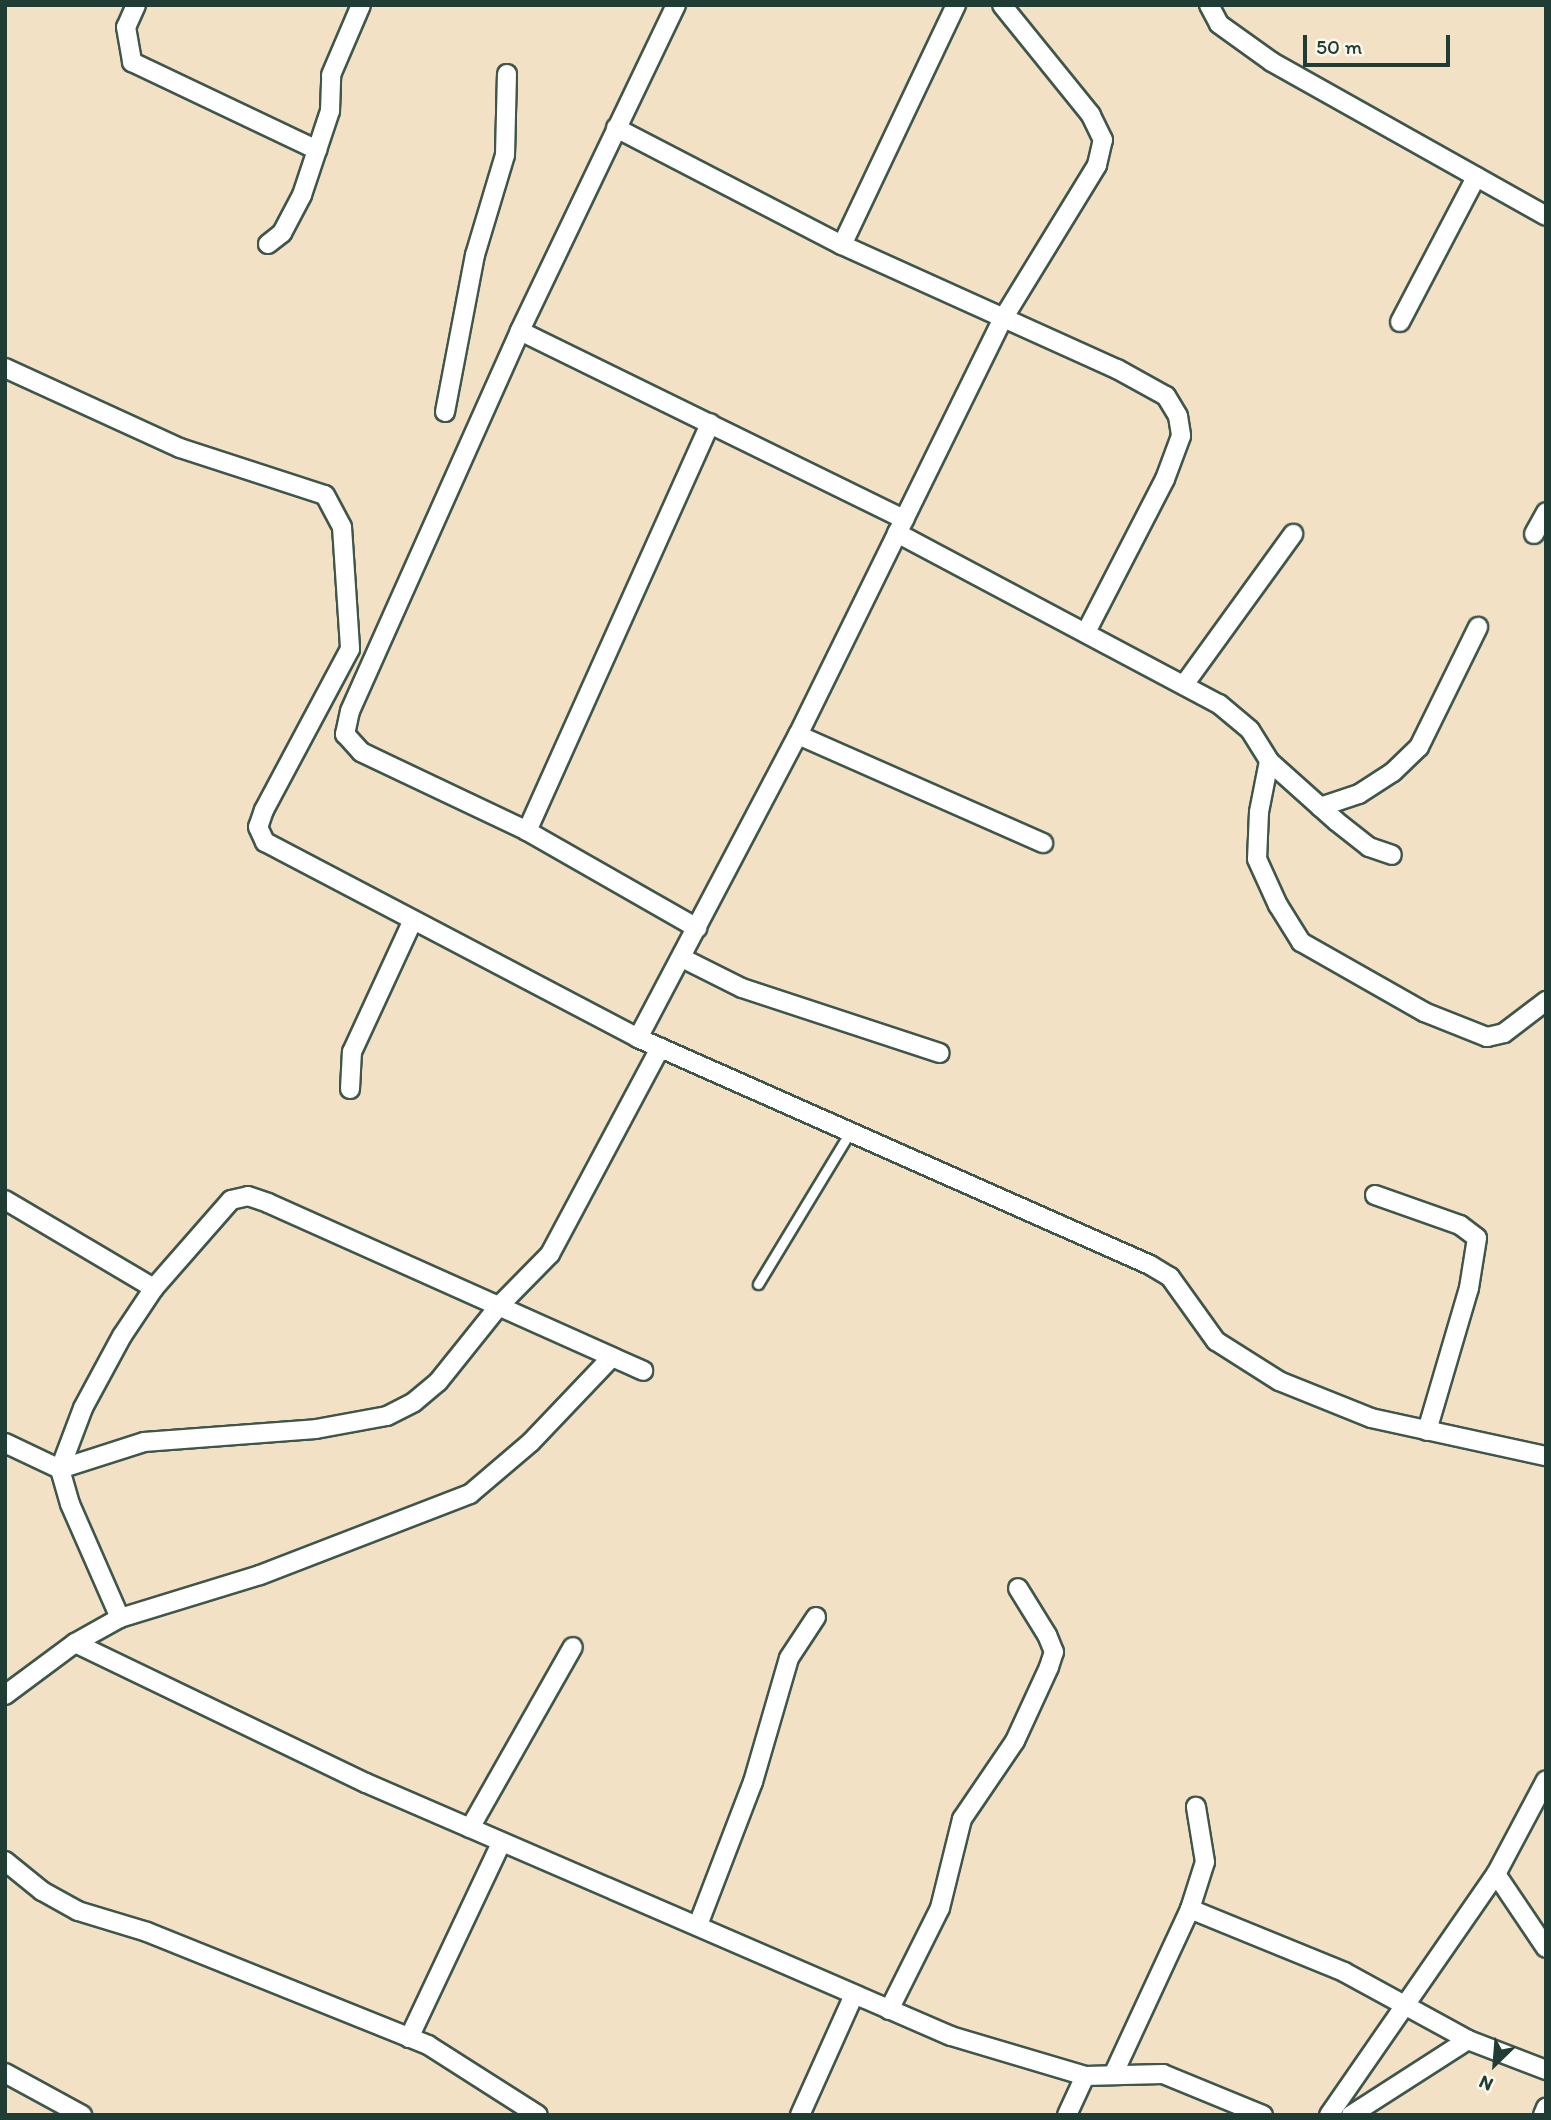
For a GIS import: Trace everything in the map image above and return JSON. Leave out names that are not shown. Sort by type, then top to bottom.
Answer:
[{"type":"street","points":[[136,5],[126,27],[132,62],[317,150]]},
{"type":"street","points":[[268,244],[282,233],[317,150],[330,111],[331,75],[361,5]]},
{"type":"street","points":[[677,5],[520,331],[350,711],[345,734],[361,752],[527,831],[697,928]]},
{"type":"street","points":[[842,245],[956,5]]},
{"type":"street","points":[[638,1038],[798,734],[1004,317],[1097,165],[1103,140],[1091,115],[1002,5]]},
{"type":"street","points":[[1209,5],[1219,24],[1272,62],[1546,216]]},
{"type":"street","points":[[445,412],[475,255],[505,155],[508,74]]},
{"type":"street","points":[[616,128],[842,245],[1004,317],[1166,396],[1178,416],[1181,436],[1165,479],[1086,632]]},
{"type":"street","points":[[1400,322],[1476,177]]},
{"type":"street","points":[[520,331],[710,423],[900,526],[1086,632],[1186,682],[1250,730],[1269,761],[1320,807],[1369,847],[1392,855]]},
{"type":"street","points":[[5,368],[180,448],[325,495],[342,527],[350,649],[258,827],[265,842],[638,1038],[1170,1277],[1216,1341],[1279,1381],[1325,1403],[1427,1431],[1546,1456]]},
{"type":"street","points":[[527,831],[710,423]]},
{"type":"street","points":[[1534,534],[1546,512]]},
{"type":"street","points":[[1186,682],[1293,534]]},
{"type":"street","points":[[1320,807],[1359,794],[1393,772],[1419,747],[1478,626]]},
{"type":"street","points":[[798,734],[1043,844]]},
{"type":"street","points":[[1269,761],[1259,812],[1257,859],[1278,905],[1301,942],[1424,1012],[1487,1037],[1503,1033],[1546,1001]]},
{"type":"street","points":[[350,1088],[352,1052],[414,920]]},
{"type":"street","points":[[682,958],[742,988],[940,1053]]},
{"type":"street","points":[[5,1443],[60,1469],[144,1441],[316,1429],[387,1416],[414,1402],[438,1382],[498,1307],[550,1254],[660,1048]]},
{"type":"street","points":[[1375,1195],[1460,1225],[1477,1238],[1469,1288],[1427,1431]]},
{"type":"street","points":[[120,1618],[70,1504],[60,1469],[83,1408],[154,1289],[216,1212],[231,1200],[248,1196],[643,1370]]},
{"type":"street","points":[[5,1200],[154,1289]]},
{"type":"street","points":[[5,1695],[75,1643],[120,1618],[261,1575],[470,1494],[531,1442],[612,1357]]},
{"type":"street","points":[[889,2010],[940,1908],[962,1819],[1015,1741],[1054,1652],[1047,1635],[1018,1588]]},
{"type":"street","points":[[698,1925],[753,1782],[789,1658],[816,1617]]},
{"type":"street","points":[[75,1643],[501,1843],[698,1925],[951,2036],[1085,2076],[1163,2074],[1263,2115]]},
{"type":"street","points":[[470,1828],[573,1647]]},
{"type":"street","points":[[1329,2115],[1496,1874],[1546,1780]]},
{"type":"street","points":[[1114,2075],[1191,1909],[1205,1862],[1196,1807]]},
{"type":"street","points":[[409,2038],[501,1843]]},
{"type":"street","points":[[5,1861],[41,1891],[78,1911],[148,1932],[409,2038],[471,2069],[513,2108],[538,2115]]},
{"type":"street","points":[[1496,1874],[1546,1948]]},
{"type":"street","points":[[1191,1909],[1345,1972],[1468,2040],[1546,2070]]},
{"type":"street","points":[[800,2115],[854,1995]]},
{"type":"street","points":[[1351,2115],[1468,2040]]},
{"type":"street","points":[[5,2073],[82,2115]]},
{"type":"street","points":[[1068,2115],[1085,2076]]},
{"type":"street","points":[[1543,2115],[1546,2108]]},
{"type":"lane","points":[[758,1284],[850,1132]]}]
